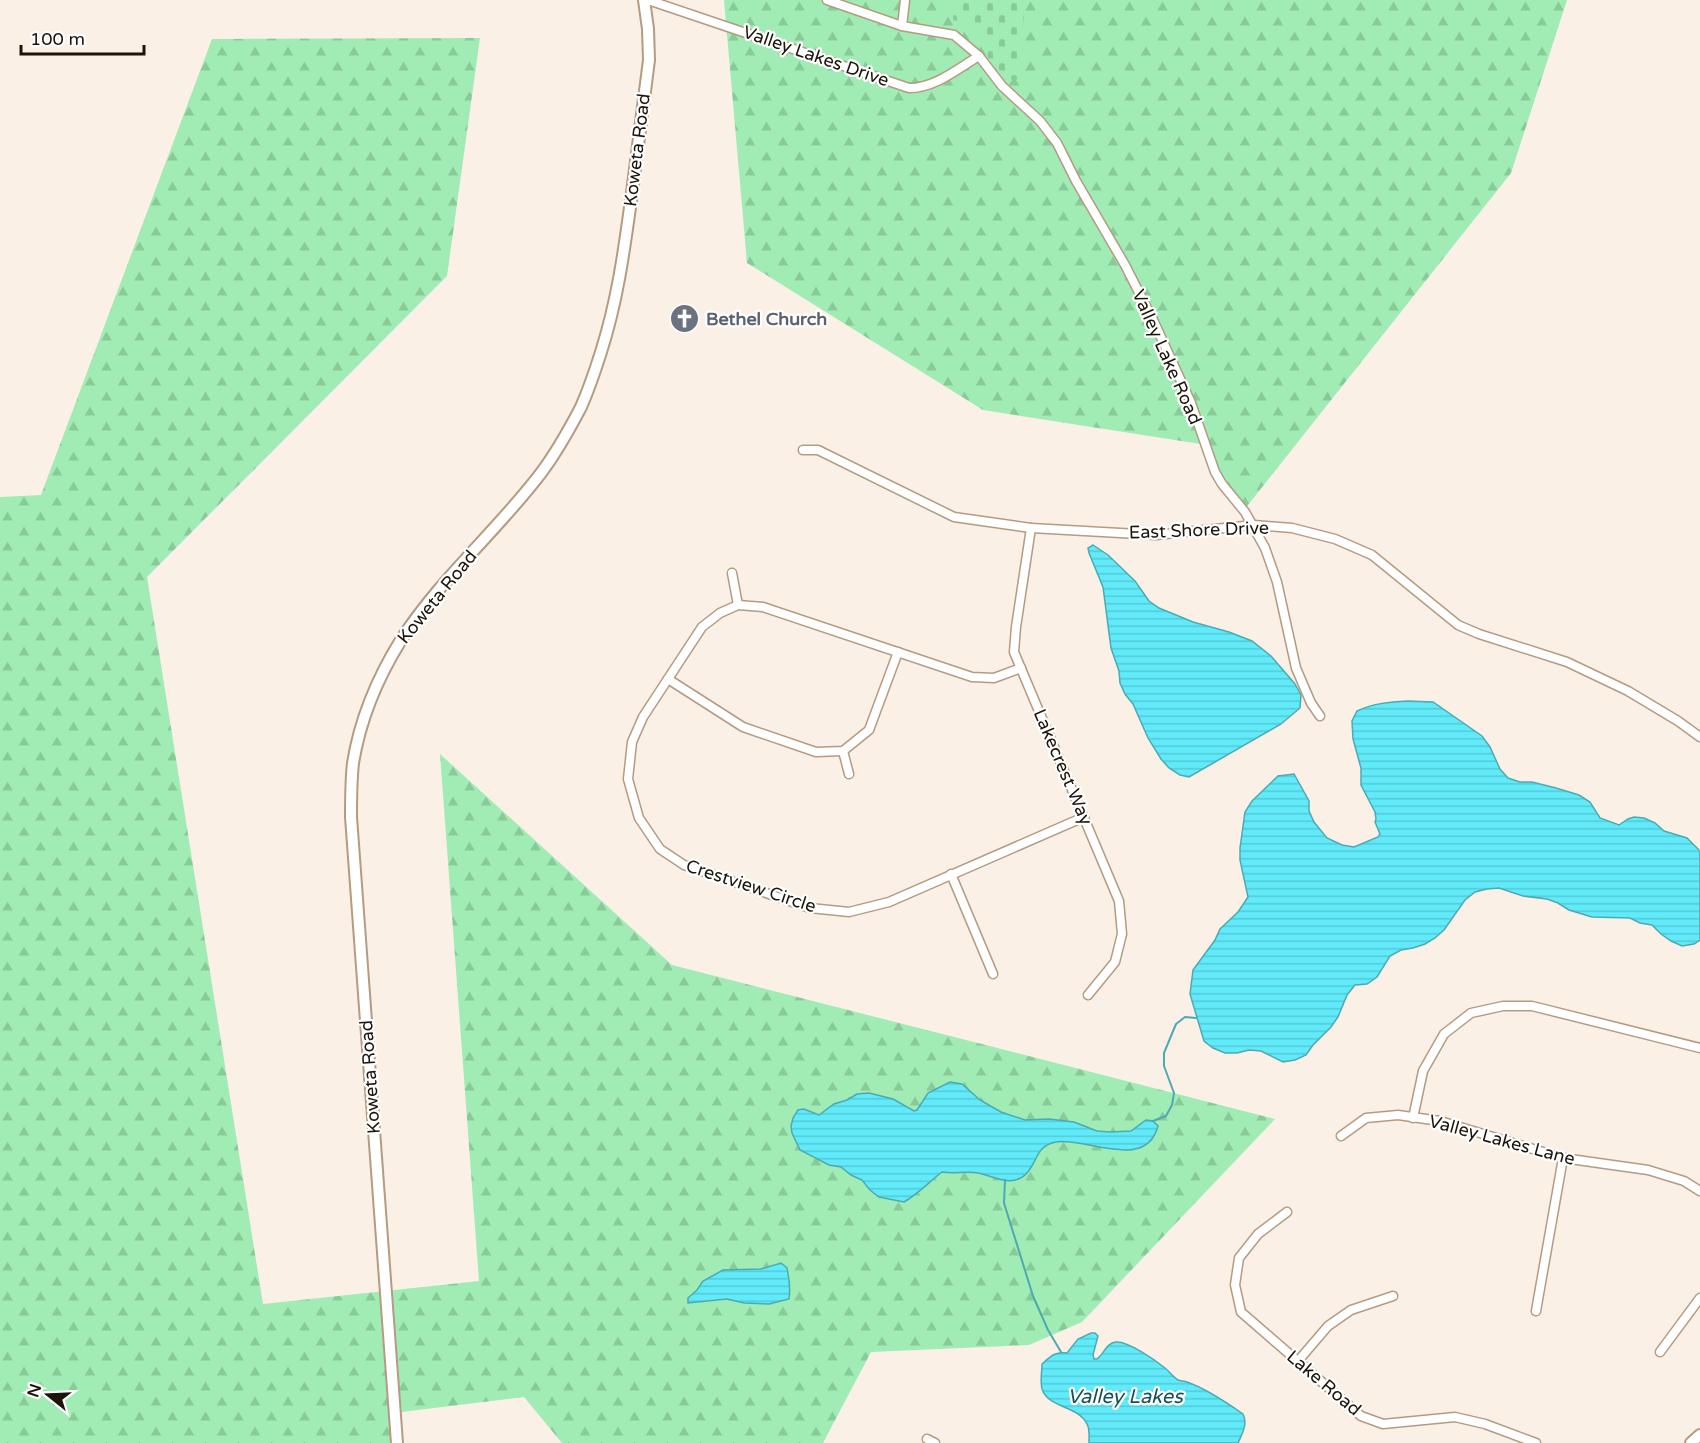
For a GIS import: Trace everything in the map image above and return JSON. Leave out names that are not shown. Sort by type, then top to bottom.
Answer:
[{"type":"street","name":"Valley Lakes Drive","points":[[646,0],[909,88],[931,85],[979,56]]},
{"type":"street","name":"Koweta Road","points":[[397,1443],[351,817],[353,761],[372,698],[400,641],[428,602],[542,471],[570,427],[592,380],[612,318],[625,251],[649,60],[646,0]]},
{"type":"street","name":"Valley Lake Road","points":[[827,0],[902,26],[954,35],[979,56],[1002,86],[1040,121],[1057,143],[1154,322],[1191,403],[1215,472],[1254,525],[1265,548],[1277,582],[1296,668],[1311,703],[1320,716]]},
{"type":"street","points":[[902,26],[905,0]]},
{"type":"street","name":"East Shore Drive","points":[[803,450],[818,450],[954,517],[1031,528],[1156,535],[1254,525],[1293,528],[1335,539],[1372,555],[1458,625],[1479,634],[1568,662],[1628,690],[1700,737]]},
{"type":"street","name":"Lakecrest Way","points":[[1031,528],[1014,652],[1119,901],[1122,934],[1115,962],[1088,995]]},
{"type":"street","points":[[732,573],[738,605],[764,607],[972,677],[994,678],[1021,668]]},
{"type":"street","name":"Crestview Circle","points":[[738,605],[720,613],[702,627],[643,717],[632,742],[628,779],[639,818],[660,849],[684,866],[810,908],[849,912],[889,902],[1084,817]]},
{"type":"street","points":[[668,679],[743,727],[816,752],[843,751],[869,730],[898,652]]},
{"type":"street","points":[[843,751],[849,774]]},
{"type":"street","points":[[951,874],[993,974]]},
{"type":"street","points":[[1413,1118],[1423,1071],[1444,1034],[1471,1013],[1503,1006],[1532,1006],[1700,1048]]},
{"type":"street","name":"Valley Lakes Lane","points":[[1341,1136],[1366,1118],[1398,1115],[1440,1121],[1563,1158],[1648,1170],[1684,1181],[1700,1191]]},
{"type":"street","points":[[1536,1311],[1563,1158]]},
{"type":"street","name":"Lake Road","points":[[1287,1212],[1258,1234],[1239,1258],[1235,1285],[1241,1312],[1361,1416],[1383,1424],[1455,1417],[1485,1424],[1536,1443]]},
{"type":"street","points":[[1298,1361],[1328,1326],[1352,1310],[1393,1296]]},
{"type":"street","points":[[1660,1352],[1700,1298]]},
{"type":"street","points":[[1691,1443],[1700,1435]]},
{"type":"green space","points":[[724,0],[1567,0],[1511,173],[1244,510],[1225,492],[1207,445],[983,410],[747,263]]},
{"type":"green space","points":[[955,0],[1014,0],[1024,7],[1021,80],[1005,79],[988,60],[987,39],[981,27],[953,20]]},
{"type":"green space","points":[[480,38],[447,276],[147,577],[263,1304],[479,1281],[440,754],[672,965],[1275,1119],[1082,1322],[1029,1345],[871,1352],[823,1443],[562,1443],[524,1397],[393,1413],[395,1443],[0,1443],[0,497],[41,495],[212,39]]},
{"type":"water","points":[[1093,545],[1108,555],[1135,581],[1149,601],[1159,608],[1193,622],[1252,641],[1271,656],[1295,684],[1301,695],[1300,708],[1281,724],[1189,777],[1180,775],[1169,768],[1148,738],[1133,704],[1120,683],[1119,671],[1111,648],[1103,587],[1088,548]]},
{"type":"water","points":[[1433,702],[1482,736],[1500,769],[1508,778],[1579,795],[1590,802],[1600,818],[1619,825],[1634,817],[1644,818],[1655,823],[1664,831],[1687,838],[1700,851],[1700,940],[1694,944],[1682,946],[1661,934],[1652,925],[1630,918],[1592,917],[1569,910],[1547,899],[1523,896],[1499,888],[1487,889],[1475,892],[1465,900],[1444,930],[1435,938],[1425,944],[1401,950],[1390,956],[1377,977],[1367,984],[1355,985],[1347,995],[1331,1027],[1306,1055],[1283,1062],[1261,1051],[1225,1053],[1213,1048],[1204,1041],[1190,994],[1193,970],[1215,940],[1220,929],[1238,912],[1248,897],[1240,860],[1245,812],[1252,801],[1278,776],[1294,774],[1309,801],[1309,811],[1314,822],[1327,838],[1342,845],[1354,847],[1378,837],[1380,834],[1375,822],[1375,812],[1361,785],[1361,768],[1353,739],[1352,721],[1357,711],[1363,708],[1382,703]]},
{"type":"water","points":[[950,1082],[962,1084],[980,1100],[1001,1112],[1025,1120],[1049,1119],[1074,1122],[1097,1131],[1110,1132],[1131,1131],[1146,1120],[1153,1121],[1158,1126],[1151,1140],[1141,1147],[1128,1150],[1069,1142],[1049,1144],[1040,1151],[1026,1174],[1015,1180],[1003,1180],[974,1172],[942,1172],[904,1202],[879,1197],[862,1180],[841,1167],[829,1165],[800,1150],[792,1133],[793,1118],[798,1110],[804,1109],[819,1115],[834,1104],[857,1094],[869,1093],[893,1099],[914,1111],[928,1093]]},
{"type":"water","points":[[781,1263],[787,1268],[789,1299],[769,1304],[744,1303],[727,1299],[688,1303],[688,1298],[703,1281],[723,1270],[761,1269]]},
{"type":"water","name":"Valley Lakes","points":[[1091,1333],[1098,1336],[1094,1359],[1097,1359],[1107,1346],[1113,1343],[1127,1345],[1155,1360],[1178,1380],[1209,1392],[1243,1414],[1245,1425],[1238,1443],[1089,1443],[1089,1428],[1083,1418],[1051,1400],[1042,1389],[1041,1379],[1042,1364],[1056,1354],[1067,1353],[1078,1339]]},
{"type":"waterway","points":[[1153,1121],[1166,1116],[1172,1105],[1174,1093],[1164,1066],[1164,1053],[1176,1024],[1185,1017],[1196,1018]]},
{"type":"waterway","points":[[1005,1180],[1004,1203],[1033,1296],[1061,1352]]},
{"type":"place","name":"Bethel Church","points":[[685,319]]}]
